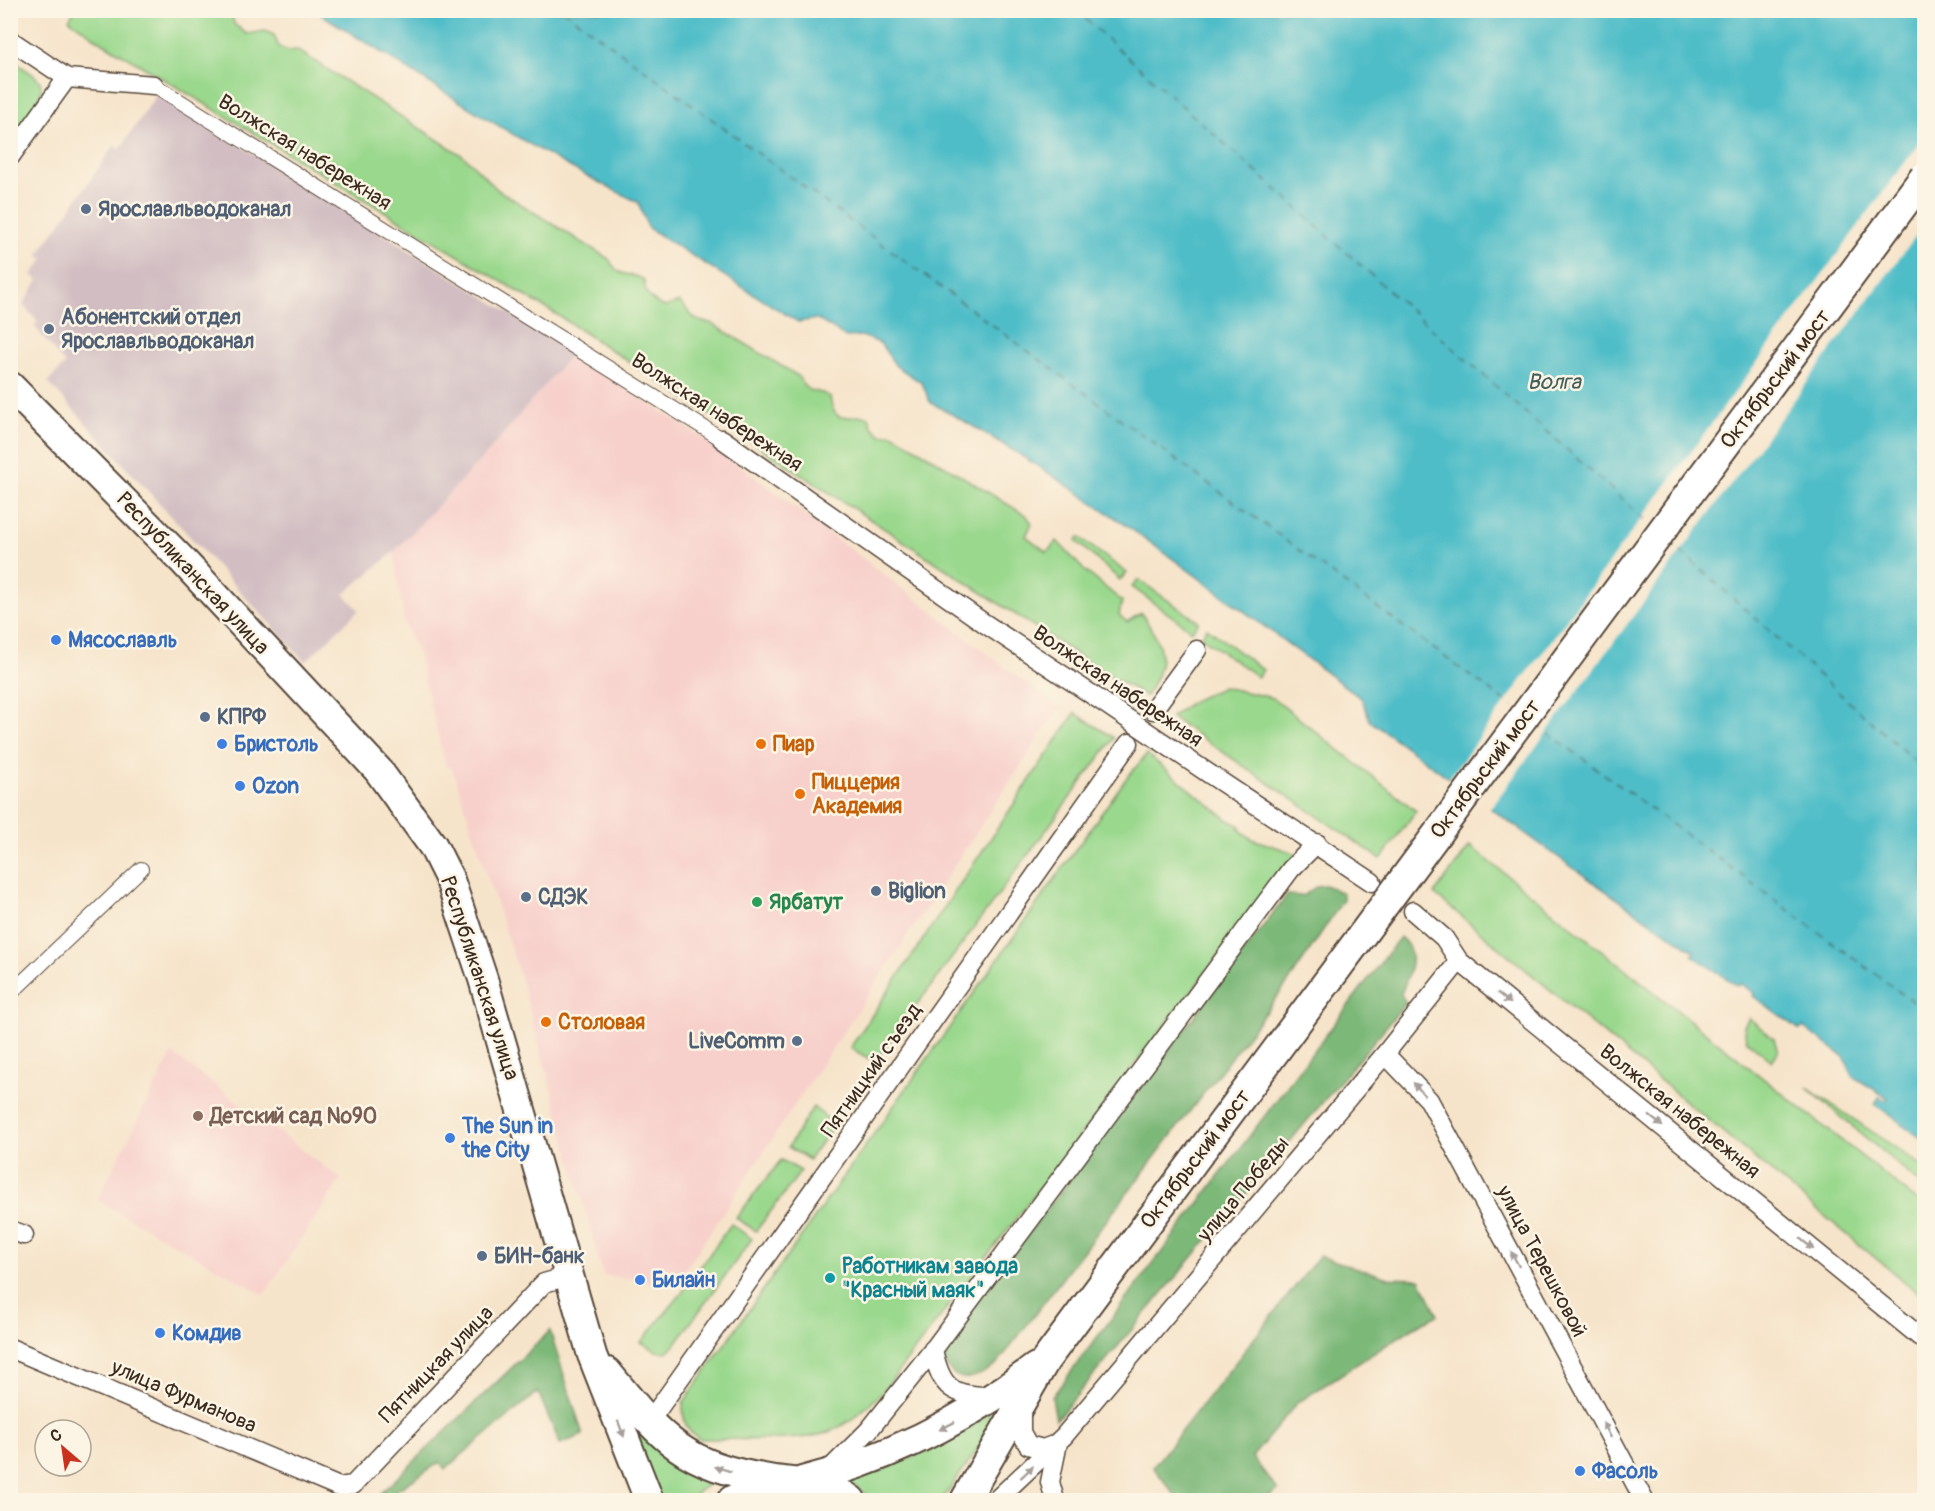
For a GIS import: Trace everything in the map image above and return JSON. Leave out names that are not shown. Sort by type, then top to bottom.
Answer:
[{"type":"main road","name":"Октябрьский мост","points":[[732,1500],[756,1487],[801,1479],[917,1440],[949,1426],[1010,1398],[1045,1361],[1924,177]]},
{"type":"main road","name":"Республиканская улица","points":[[10,387],[184,562],[370,762],[434,846],[464,917],[592,1355],[649,1500]]},
{"type":"main road","points":[[592,1355],[649,1422],[680,1451],[697,1461],[731,1472],[801,1479],[824,1486],[851,1500]]},
{"type":"main road","points":[[966,1500],[1010,1398]]},
{"type":"street","name":"Волжская набережная","points":[[11,40],[67,78],[154,85],[722,439],[984,623],[1317,843],[1372,882]]},
{"type":"street","points":[[10,157],[67,78]]},
{"type":"street","points":[[1153,710],[1197,650]]},
{"type":"street","name":"Пятницкий съезд","points":[[649,1422],[1129,743]]},
{"type":"street","points":[[801,1479],[869,1430],[933,1349],[1292,869],[1317,843]]},
{"type":"street","points":[[10,994],[141,869]]},
{"type":"street","name":"Волжская набережная","points":[[1413,911],[1444,938],[1459,960],[1924,1340]]},
{"type":"street","name":"улица Победы","points":[[996,1500],[1058,1443],[1385,1054],[1459,960]]},
{"type":"street","name":"улица Терешковой","points":[[1385,1054],[1429,1100],[1644,1500]]},
{"type":"street","name":"Пятницкая улица","points":[[339,1487],[352,1485],[544,1283],[569,1276]]},
{"type":"street","name":"улица Фурманова","points":[[10,1348],[339,1487]]},
{"type":"street","points":[[933,1349],[937,1367],[947,1387],[965,1396],[1010,1398],[1019,1418],[1021,1432],[1028,1445],[1043,1449],[1058,1443]]},
{"type":"street","points":[[1055,1500],[1050,1482],[1058,1443]]},
{"type":"shaded area","points":[[157,94],[573,352],[488,452],[394,552],[344,594],[359,610],[305,662],[48,382],[65,364],[34,326],[38,322],[23,305],[38,280],[32,275],[44,259],[38,255],[114,146],[120,149]]},
{"type":"shaded area","points":[[573,352],[715,446],[1059,708],[675,1285],[603,1275],[521,980],[452,767],[446,768],[418,654],[404,622],[394,552],[488,452]]},
{"type":"shaded area","name":"Детский сад №90","points":[[172,1053],[341,1179],[264,1295],[97,1200]]},
{"type":"green space","points":[[75,10],[231,11],[234,24],[247,34],[265,31],[274,35],[279,47],[288,51],[297,50],[465,157],[498,190],[609,259],[621,273],[644,280],[647,294],[656,302],[665,307],[679,302],[698,320],[711,323],[798,376],[806,388],[830,397],[832,407],[840,417],[869,417],[872,427],[881,435],[893,434],[1027,516],[1032,523],[1026,536],[1047,552],[1057,541],[1084,570],[1122,601],[1119,615],[1127,622],[1141,613],[1155,635],[1161,654],[1158,673],[1146,696],[1105,673],[559,316],[100,41],[69,19]]},
{"type":"green space","points":[[15,62],[38,79],[41,93],[33,111],[11,141],[11,64]]},
{"type":"green space","points":[[1079,537],[1127,573],[1120,580],[1076,541]]},
{"type":"green space","points":[[1139,580],[1199,622],[1192,631],[1132,587]]},
{"type":"green space","points":[[1207,628],[1263,670],[1258,677],[1201,637]]},
{"type":"green space","points":[[1223,687],[1273,698],[1416,811],[1381,859],[1171,717],[1193,701]]},
{"type":"green space","points":[[1075,713],[1114,738],[875,1062],[850,1048]]},
{"type":"green space","points":[[1147,754],[1227,819],[1241,826],[1239,829],[1252,839],[1297,854],[880,1395],[845,1424],[818,1435],[767,1440],[700,1439],[695,1436],[686,1424],[683,1403],[1125,780]]},
{"type":"green space","points":[[1470,846],[1924,1206],[1924,1298],[1434,894]]},
{"type":"green space","points":[[1325,885],[1343,893],[1343,900],[1290,980],[997,1364],[969,1378],[956,1375],[944,1362],[944,1344],[1287,895],[1303,896],[1317,886]]},
{"type":"green space","points":[[1400,937],[1410,949],[1411,956],[1411,964],[1401,994],[1406,1003],[1056,1420],[1052,1397]]},
{"type":"green space","points":[[1749,1018],[1774,1039],[1778,1052],[1772,1061],[1746,1040],[1744,1026]]},
{"type":"green space","points":[[1806,1087],[1924,1167],[1924,1187]]},
{"type":"green space","points":[[813,1107],[831,1121],[838,1119],[809,1160],[788,1147]]},
{"type":"green space","points":[[781,1160],[801,1171],[756,1231],[736,1218]]},
{"type":"green space","points":[[731,1224],[752,1239],[673,1347],[666,1352],[656,1351],[641,1342],[682,1293]]},
{"type":"green space","points":[[1319,1256],[1389,1278],[1420,1279],[1438,1315],[1414,1327],[1297,1403],[1252,1457],[1278,1490],[1263,1500],[1179,1500],[1153,1467]]},
{"type":"green space","points":[[550,1331],[583,1435],[560,1444],[538,1392],[445,1469],[440,1462],[382,1500],[374,1500]]},
{"type":"green space","points":[[991,1411],[998,1412],[999,1419],[942,1500],[876,1500],[848,1482],[923,1453],[959,1435]]},
{"type":"green space","points":[[630,1419],[724,1475],[710,1482],[689,1500],[659,1500]]},
{"type":"water","name":"Волга","points":[[316,11],[1924,11],[1924,1140],[1875,1104],[1879,1097],[1886,1101],[1888,1098],[1853,1076],[1844,1057],[1803,1027],[1800,1030],[1753,996],[1754,993],[1741,984],[1738,986],[1692,955],[1694,951],[1571,866],[1370,721],[1362,699],[1151,543],[1042,469],[987,434],[930,402],[922,383],[896,366],[880,343],[862,336],[846,337],[817,319],[798,322],[648,228],[638,202],[514,135]]},
{"type":"pier","points":[[1924,137],[1924,225],[1489,810],[1448,780]]},
{"type":"ferry route","points":[[563,10],[1513,707]]},
{"type":"ferry route","points":[[1075,10],[1649,523]]},
{"type":"ferry route","points":[[1670,542],[1924,769]]},
{"type":"ferry route","points":[[1536,724],[1924,1010]]},
{"type":"place","name":"Ярославльводоканал","points":[[86,209]]},
{"type":"place","name":"Абонентский отдел Ярославльводоканал","points":[[49,329]]},
{"type":"place","name":"Мясославль","points":[[56,640]]},
{"type":"place","name":"КПРФ","points":[[205,717]]},
{"type":"place","name":"Бристоль","points":[[222,744]]},
{"type":"place","name":"Пиар","points":[[761,744]]},
{"type":"place","name":"Ozon","points":[[240,786]]},
{"type":"place","name":"Пиццерия Академия","points":[[800,794]]},
{"type":"place","name":"Biglion","points":[[876,891]]},
{"type":"place","name":"СДЭК","points":[[526,897]]},
{"type":"place","name":"Ярбатут","points":[[757,902]]},
{"type":"place","name":"Столовая","points":[[546,1022]]},
{"type":"place","name":"LiveComm","points":[[797,1041]]},
{"type":"place","name":"Детский сад №90","points":[[198,1116]]},
{"type":"place","name":"The Sun in the City","points":[[450,1138]]},
{"type":"place","name":"БИН-банк","points":[[482,1256]]},
{"type":"place","name":"Работникам завода \"Красный маяк\"","points":[[830,1278]]},
{"type":"place","name":"Билайн","points":[[640,1280]]},
{"type":"place","name":"Комдив","points":[[160,1333]]},
{"type":"place","name":"Фасоль","points":[[1580,1471]]}]
